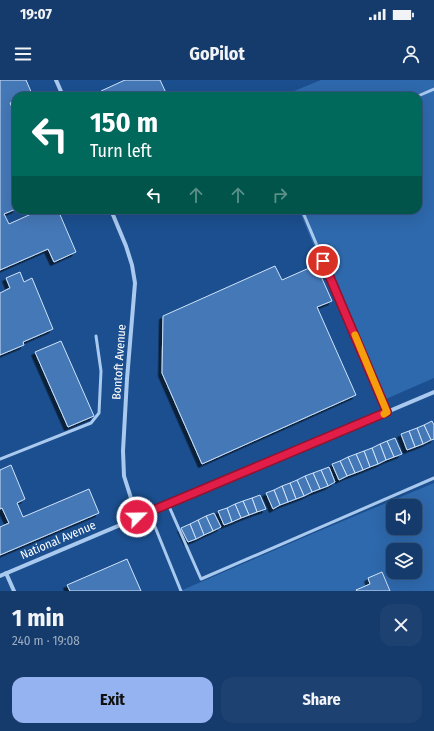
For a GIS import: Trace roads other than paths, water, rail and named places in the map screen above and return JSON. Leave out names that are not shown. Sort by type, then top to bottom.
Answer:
[{"type":"street","points":[[56,80],[61,92]]},
{"type":"street","name":"Bontoft Avenue","points":[[113,214],[132,265],[134,283],[123,451],[124,476],[137,517]]},
{"type":"street","name":"National Avenue","points":[[0,576],[434,392]]},
{"type":"street","points":[[6,573],[14,591]]},
{"type":"lane","points":[[422,94],[434,89]]},
{"type":"lane","points":[[304,214],[387,412]]},
{"type":"lane","points":[[0,459],[91,423],[99,413],[101,371],[96,336]]},
{"type":"lane","points":[[168,504],[201,579],[434,478]]},
{"type":"lane","points":[[149,512],[181,591]]}]
